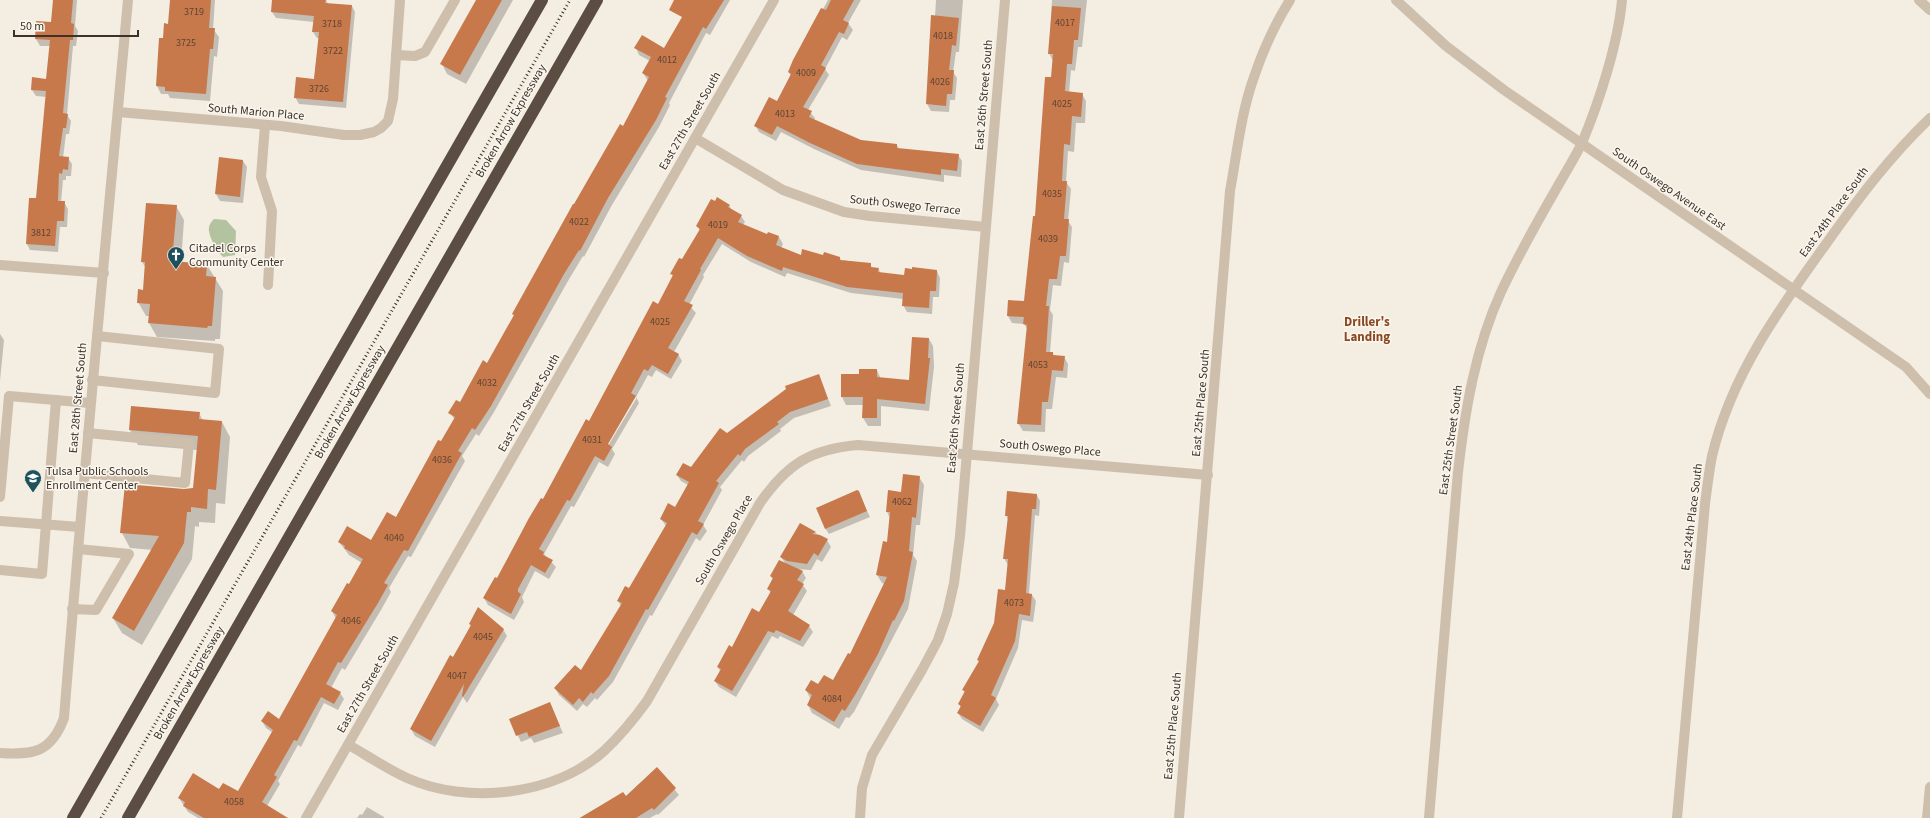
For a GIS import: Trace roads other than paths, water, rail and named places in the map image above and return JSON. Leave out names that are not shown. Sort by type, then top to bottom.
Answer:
[{"type":"highway","points":[[73,818],[542,0]]},
{"type":"highway","name":"Broken Arrow Expressway","points":[[128,818],[597,0]]},
{"type":"street","name":"East 28th Street South","points":[[0,753],[27,754],[37,751],[55,738],[64,718],[92,380],[104,273],[128,0]]},
{"type":"street","points":[[400,0],[396,55],[415,56],[425,52],[455,0]]},
{"type":"street","name":"East 27th Street South","points":[[306,818],[774,0]]},
{"type":"street","name":"East 26th Street South","points":[[860,818],[862,788],[872,755],[931,652],[947,614],[954,583],[960,536],[1005,0]]},
{"type":"street","name":"East 25th Place South","points":[[1178,818],[1208,475],[1230,190],[1239,138],[1253,78],[1276,24],[1290,0]]},
{"type":"street","name":"South Oswego Avenue East","points":[[1396,0],[1446,46],[1504,90],[1906,367],[1930,394]]},
{"type":"street","name":"East 25th Street South","points":[[1429,818],[1458,472],[1465,416],[1473,377],[1485,331],[1501,293],[1581,144],[1606,75],[1622,0]]},
{"type":"street","points":[[1919,0],[1930,10]]},
{"type":"street","name":"South Marion Place","points":[[118,112],[360,135],[381,128],[388,121],[393,99],[396,55]]},
{"type":"street","name":"East 24th Place South","points":[[1677,818],[1705,504],[1712,456],[1740,378],[1768,326],[1867,187],[1896,152],[1930,118]]},
{"type":"street","points":[[265,125],[261,177],[272,211],[268,285]]},
{"type":"street","name":"South Oswego Terrace","points":[[695,138],[783,190],[844,212],[870,216],[986,227]]},
{"type":"street","points":[[0,265],[104,273]]},
{"type":"street","points":[[92,380],[215,393],[219,349],[97,336]]},
{"type":"street","points":[[0,496],[9,396],[90,404]]},
{"type":"street","points":[[0,570],[42,574],[56,400]]},
{"type":"street","points":[[84,473],[185,483],[189,443],[88,434]]},
{"type":"street","name":"South Oswego Place","points":[[349,745],[407,778],[436,788],[466,792],[493,794],[520,790],[546,783],[579,769],[603,752],[635,718],[647,701],[760,503],[774,483],[800,462],[821,452],[839,447],[858,445],[1208,475]]},
{"type":"street","points":[[0,521],[80,527]]},
{"type":"street","points":[[72,609],[96,610],[129,554],[78,549]]},
{"type":"street","points":[[1927,818],[1930,787]]},
{"type":"railway","points":[[101,818],[570,0]]},
{"type":"place","name":"Citadel Corps Community Center","points":[[176,270]]},
{"type":"place","name":"Tulsa Public Schools Enrollment Center","points":[[33,493]]},
{"type":"district","name":"Driller's Landing","points":[[1367,330]]}]
